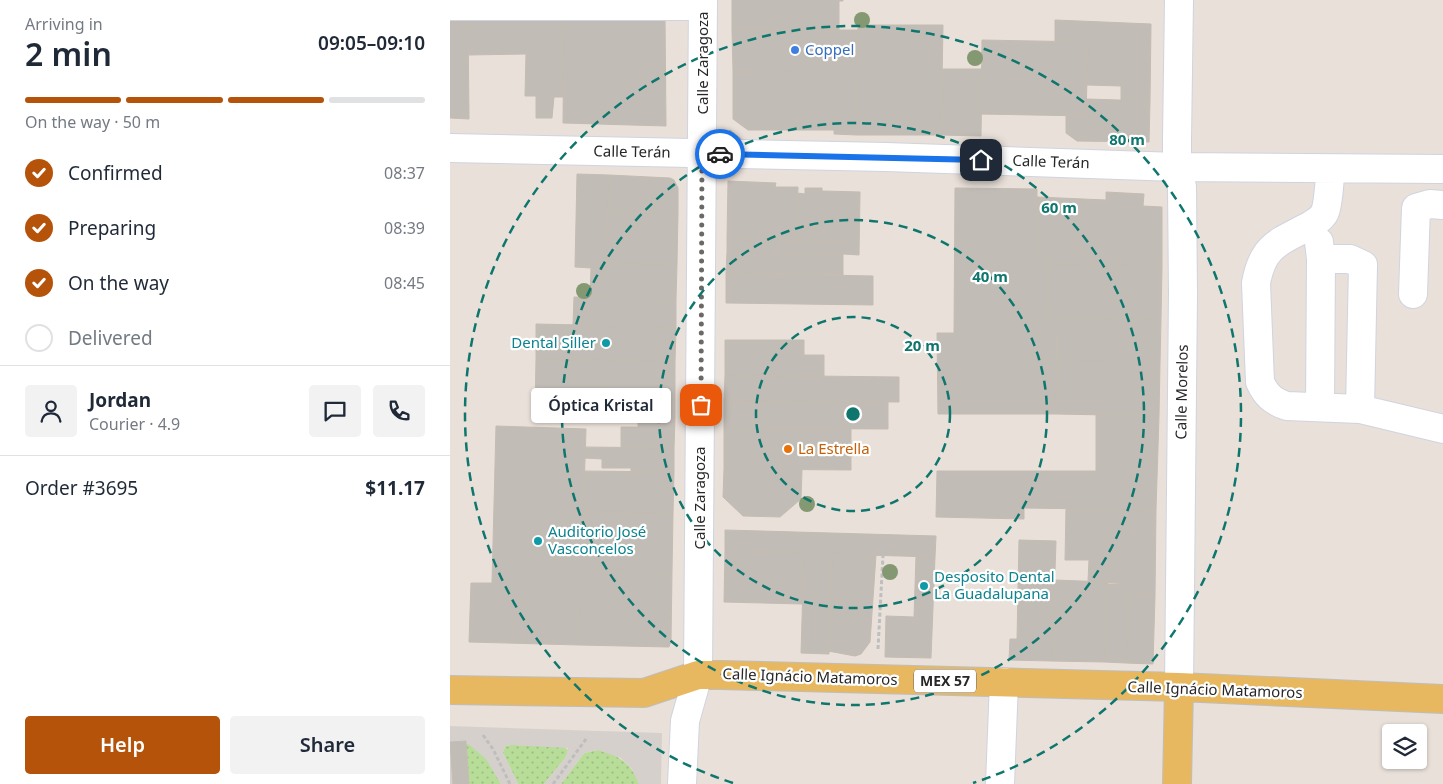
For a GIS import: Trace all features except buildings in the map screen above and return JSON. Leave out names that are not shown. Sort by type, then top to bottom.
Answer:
[{"type":"main road","name":"Calle Ignácio Matamoros","points":[[450,690],[644,693],[698,675],[1004,682],[1443,699]]},
{"type":"main road","name":"Calle Morelos","points":[[1177,784],[1178,688]]},
{"type":"street","name":"Calle Morelos","points":[[1178,688],[1183,294],[1182,188],[1177,167],[1179,0]]},
{"type":"street","points":[[450,6],[703,3]]},
{"type":"street","name":"Calle Zaragoza","points":[[682,784],[685,721],[698,675],[703,3]]},
{"type":"street","name":"Calle Terán","points":[[450,148],[896,157],[1177,167],[1443,169]]},
{"type":"street","points":[[1331,169],[1325,212],[1316,222],[1274,244],[1264,255],[1256,283],[1260,382],[1266,395],[1277,403],[1287,406],[1360,409],[1443,429]]},
{"type":"street","points":[[1413,294],[1416,208],[1430,204],[1443,205]]},
{"type":"street","points":[[1316,222],[1321,259],[1320,407]]},
{"type":"street","points":[[1321,259],[1350,258],[1364,265],[1360,409]]},
{"type":"street","points":[[1000,784],[1004,682]]},
{"type":"path","points":[[877,655],[883,555]]},
{"type":"path","points":[[483,735],[510,784]]},
{"type":"path","points":[[553,784],[586,739]]},
{"type":"green space","points":[[466,743],[483,754],[501,784],[469,784]]},
{"type":"green space","points":[[505,746],[563,746],[568,750],[566,757],[544,784],[518,784],[503,753]]},
{"type":"green space","points":[[598,750],[612,754],[624,761],[633,771],[639,784],[561,784],[584,753]]},
{"type":"shaded area","points":[[450,726],[662,733],[661,784],[639,784],[632,769],[621,758],[598,750],[584,753],[561,784],[544,784],[566,757],[568,748],[511,745],[505,746],[503,753],[518,784],[501,784],[486,759],[465,741],[450,742]]},
{"type":"shaded area","points":[[450,742],[453,784],[450,784]]},
{"type":"way so far","points":[[701,405],[702,154],[720,154]]},
{"type":"place","name":"Coppel","points":[[795,50]]},
{"type":"place","name":"Dental Siller","points":[[606,343]]},
{"type":"place","name":"Óptica Kristal","points":[[701,405]]},
{"type":"place","name":"La Estrella","points":[[788,449]]},
{"type":"place","name":"Auditorio José Vasconcelos","points":[[538,541]]},
{"type":"place","name":"Desposito Dental La Guadalupana","points":[[924,586]]},
{"type":"route","points":[[720,154],[981,160]]}]
